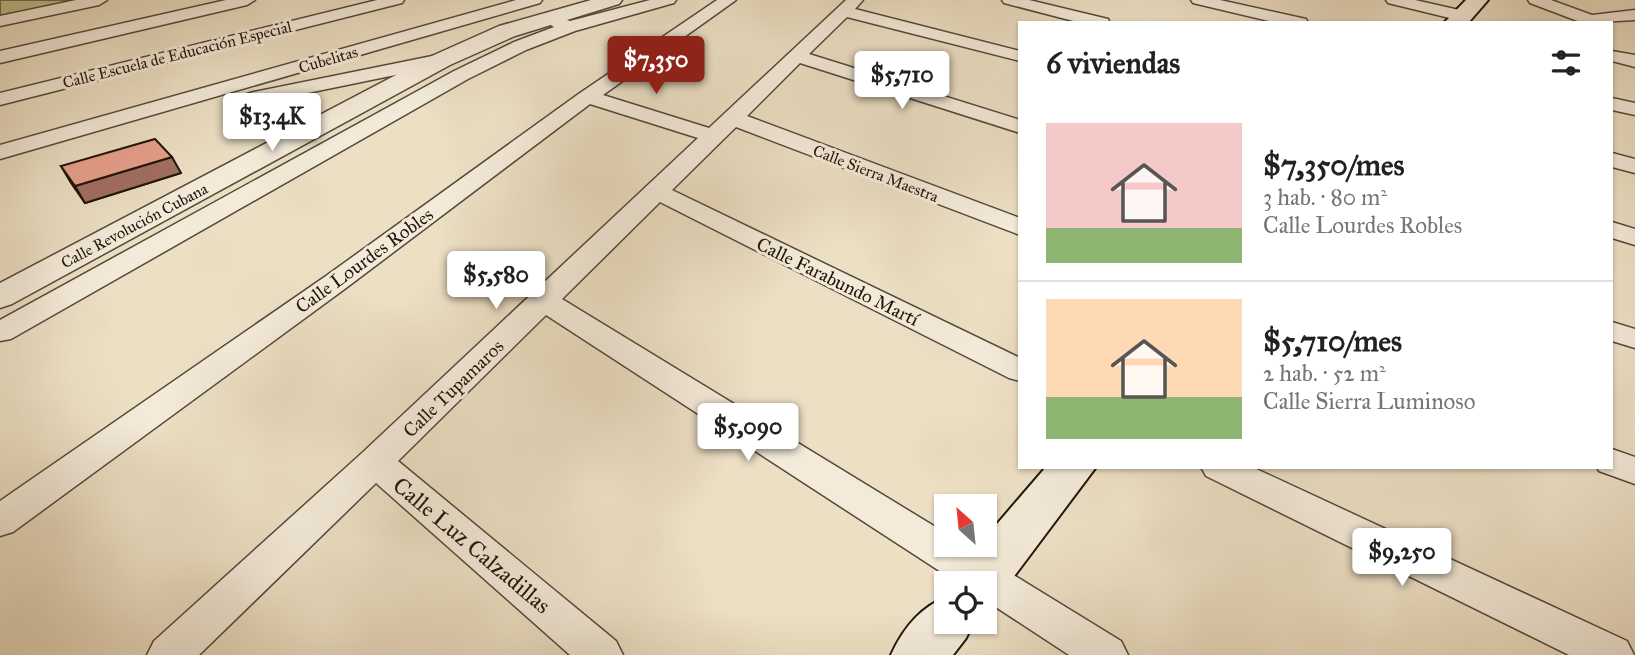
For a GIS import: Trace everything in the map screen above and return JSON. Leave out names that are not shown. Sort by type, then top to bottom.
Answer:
[{"type":"main road","points":[[1459,19],[1478,0]]},
{"type":"main road","points":[[987,571],[1071,469]]},
{"type":"main road","points":[[919,655],[936,634]]},
{"type":"street","points":[[0,21],[99,0]]},
{"type":"street","points":[[0,57],[247,0]]},
{"type":"street","name":"Calle Escuela de Educación Especial","points":[[0,99],[396,0]]},
{"type":"street","name":"Calle Revolución Cubana","points":[[0,297],[442,60],[549,15],[612,0]]},
{"type":"street","points":[[0,332],[461,75],[520,46],[549,15],[668,0]]},
{"type":"street","name":"Calle Lourdes Robles","points":[[0,521],[336,282],[587,97],[728,0]]},
{"type":"street","points":[[1010,0],[1094,21]]},
{"type":"street","points":[[1199,0],[1291,21]]},
{"type":"street","points":[[1394,0],[1459,19]]},
{"type":"street","points":[[1536,0],[1595,21],[1635,15]]},
{"type":"street","name":"Cubelitas","points":[[0,152],[327,59],[508,3],[549,15]]},
{"type":"street","points":[[849,5],[1018,55]]},
{"type":"street","name":"Calle Tupamaros","points":[[169,655],[375,462],[849,5]]},
{"type":"street","points":[[796,56],[1018,126]]},
{"type":"street","points":[[1613,56],[1635,61]]},
{"type":"street","points":[[327,59],[360,76]]},
{"type":"street","points":[[0,152],[442,60]]},
{"type":"street","points":[[261,78],[286,92]]},
{"type":"street","name":"Calle Sierra Maestra","points":[[587,97],[723,127],[1018,226]]},
{"type":"street","points":[[1613,103],[1635,109]]},
{"type":"street","points":[[1613,160],[1635,166]]},
{"type":"street","name":"Calle Farabundo Martí","points":[[656,191],[1018,370]]},
{"type":"street","points":[[1613,230],[1635,237]]},
{"type":"street","points":[[543,300],[966,571]]},
{"type":"street","points":[[1613,331],[1635,339]]},
{"type":"street","name":"Calle Luz Calzadillas","points":[[375,462],[601,655]]},
{"type":"street","points":[[1613,462],[1635,471]]},
{"type":"street","points":[[1223,469],[1612,655]]},
{"type":"street","points":[[997,590],[1105,655]]},
{"type":"green space","points":[[0,0],[79,0],[0,17]]},
{"type":"building","points":[[155,139],[172,157],[75,186],[61,166]]}]
